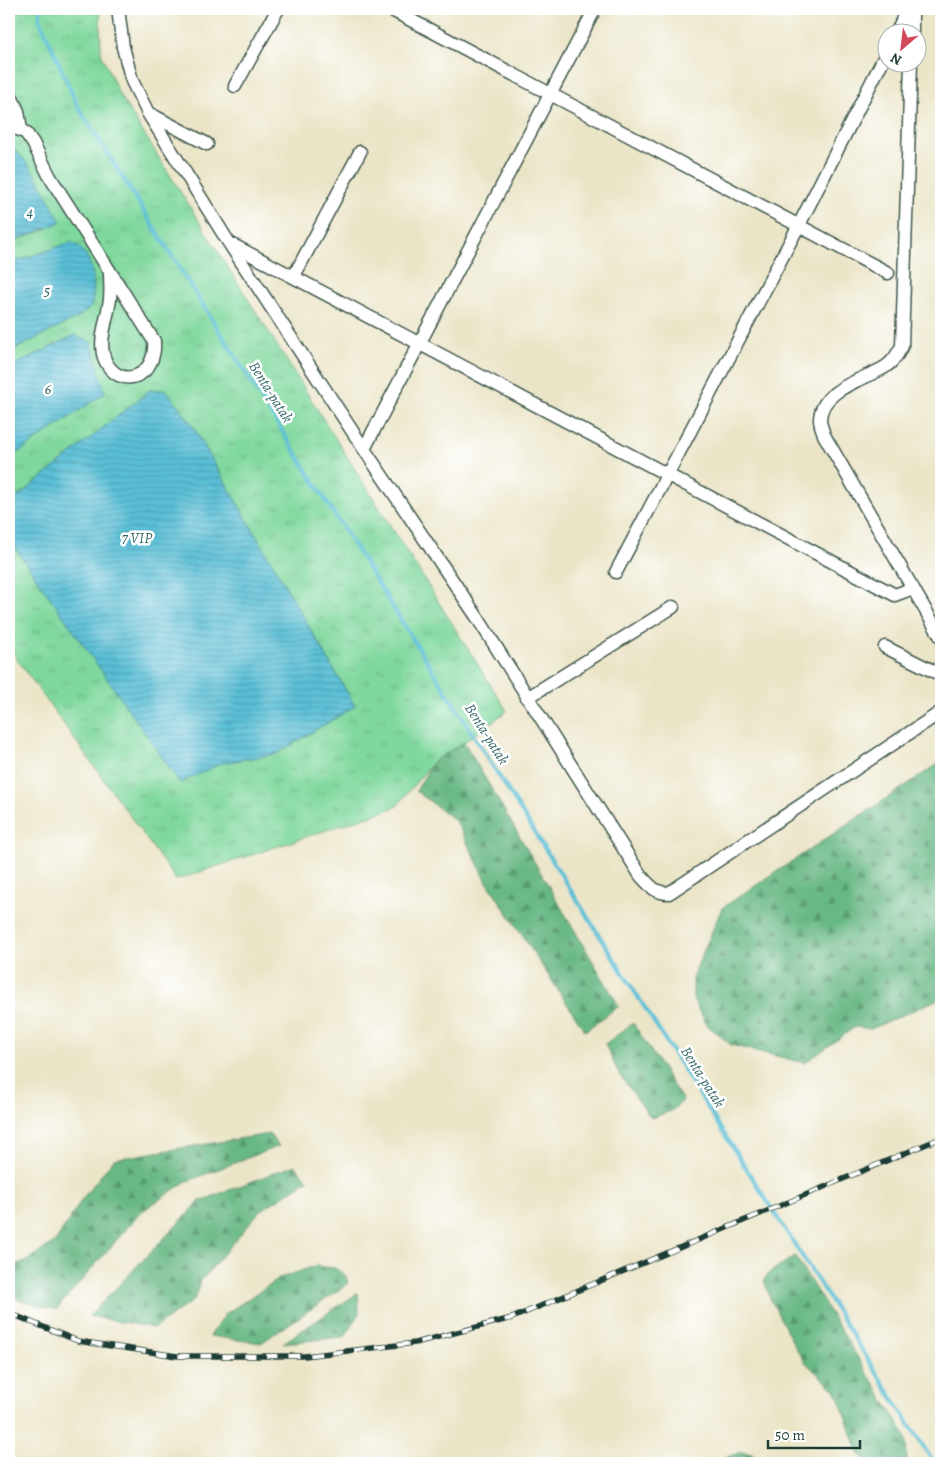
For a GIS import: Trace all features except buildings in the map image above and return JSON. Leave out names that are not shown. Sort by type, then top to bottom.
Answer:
[{"type":"lane","points":[[118,9],[123,47],[132,81],[148,113],[364,449],[451,577],[641,876],[651,887],[660,893],[669,894],[941,712]]},
{"type":"lane","points":[[235,86],[278,9]]},
{"type":"lane","points":[[390,9],[888,273]]},
{"type":"lane","points":[[364,449],[595,9]]},
{"type":"lane","points":[[901,22],[907,9]]},
{"type":"lane","points":[[912,9],[912,22]]},
{"type":"lane","points":[[616,572],[799,225],[878,70]]},
{"type":"lane","points":[[911,72],[902,346],[896,358],[886,367],[835,393],[825,404],[820,419],[824,435],[941,637]]},
{"type":"lane","points":[[9,92],[18,111],[15,130],[33,143],[50,177],[154,341],[155,354],[149,367],[138,375],[125,378],[115,372],[106,362],[102,352],[110,299],[110,272]]},
{"type":"lane","points":[[148,113],[207,144]]},
{"type":"lane","points":[[294,276],[360,152]]},
{"type":"lane","points":[[230,243],[895,595],[913,588]]},
{"type":"lane","points":[[527,698],[673,608]]},
{"type":"lane","points":[[885,646],[941,675]]},
{"type":"green space","points":[[9,9],[100,9],[101,53],[119,94],[507,711],[433,762],[396,807],[176,880],[9,648],[9,539],[180,782],[222,763],[276,754],[355,706],[191,423],[166,390],[150,390],[9,504],[9,459],[105,393],[75,335],[9,368],[9,352],[79,317],[91,307],[94,283],[71,242],[9,264],[9,243],[47,229],[13,149],[9,148]]},
{"type":"green space","points":[[464,742],[619,1006],[585,1031],[487,882],[456,821],[416,791],[433,762]]},
{"type":"green space","points":[[941,762],[941,998],[871,1029],[855,1027],[805,1063],[731,1045],[707,1025],[693,1000],[693,976],[722,908]]},
{"type":"green space","points":[[633,1023],[683,1101],[671,1111],[651,1118],[619,1074],[605,1044]]},
{"type":"green space","points":[[269,1134],[279,1146],[185,1182],[141,1212],[56,1310],[9,1297],[9,1266],[25,1262],[56,1241],[82,1199],[114,1159]]},
{"type":"green space","points":[[295,1165],[308,1180],[260,1211],[200,1282],[194,1300],[154,1328],[89,1316],[200,1201]]},
{"type":"green space","points":[[795,1256],[902,1429],[906,1439],[907,1463],[866,1463],[859,1453],[836,1391],[805,1362],[795,1347],[770,1298],[764,1280],[770,1272]]},
{"type":"green space","points":[[315,1266],[335,1268],[346,1276],[348,1284],[261,1343],[210,1336],[225,1314],[280,1278]]},
{"type":"green space","points":[[358,1293],[359,1313],[345,1337],[283,1343]]},
{"type":"green space","points":[[741,1452],[753,1454],[764,1463],[724,1463],[727,1457]]},
{"type":"water","name":"4","points":[[9,148],[16,151],[31,168],[61,222],[9,243]]},
{"type":"water","name":"5","points":[[71,242],[85,253],[92,270],[94,289],[91,307],[79,317],[9,352],[9,264]]},
{"type":"water","name":"6","points":[[75,335],[91,342],[105,393],[9,459],[9,368]]},
{"type":"water","name":"7 VIP","points":[[150,390],[166,390],[191,423],[355,706],[276,754],[222,763],[180,783],[9,539],[9,504]]},
{"type":"waterway","name":"Benta-patak","points":[[41,9],[39,18],[77,105],[723,1132],[934,1463]]},
{"type":"railway","points":[[9,1313],[78,1341],[177,1356],[305,1356],[415,1343],[512,1318],[941,1138]]}]
